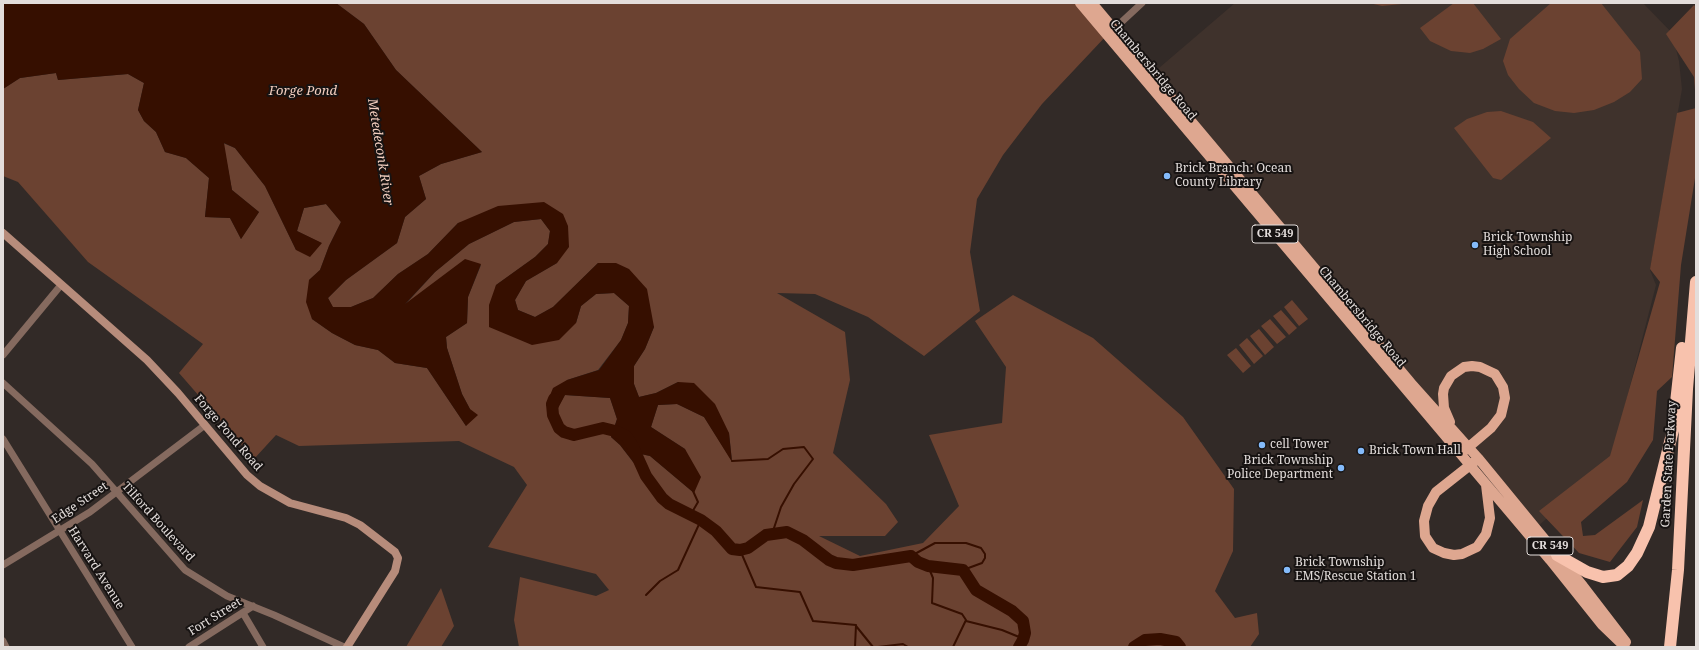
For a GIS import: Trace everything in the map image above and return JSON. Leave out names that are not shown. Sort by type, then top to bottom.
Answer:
[{"type":"highway","name":"Garden State Parkway","points":[[1670,647],[1678,570],[1691,323],[1696,282]]},
{"type":"highway","points":[[1557,555],[1587,572],[1603,577],[1617,575],[1628,566],[1637,553],[1649,527],[1672,430],[1683,338],[1691,323]]},
{"type":"main road","name":"Chambersbridge Road","points":[[1080,3],[1550,560],[1602,625],[1625,647]]},
{"type":"main road","name":"Chambersbridge Road","points":[[1092,3],[1478,458],[1615,626],[1629,647]]},
{"type":"main road","points":[[1456,433],[1443,402],[1444,388],[1447,382],[1457,371],[1464,367],[1480,367],[1489,370],[1495,374],[1503,387],[1505,398],[1501,414],[1491,428],[1460,454]]},
{"type":"main road","points":[[1478,458],[1436,492],[1428,506],[1424,521],[1425,536],[1433,548],[1444,553],[1454,555],[1462,554],[1477,547],[1486,534],[1490,518],[1486,485]]},
{"type":"street","points":[[1114,29],[1142,3]]},
{"type":"street","name":"Forge Pond Road","points":[[3,233],[147,360],[178,393],[247,475],[270,493],[290,503],[353,521],[371,532],[395,552],[398,558],[394,571],[345,647]]},
{"type":"street","points":[[3,355],[61,285]]},
{"type":"street","name":"Tilford Boulevard","points":[[3,383],[92,464],[185,570],[227,596],[345,647]]},
{"type":"street","name":"Edge Street","points":[[3,565],[90,512],[204,425]]},
{"type":"street","name":"Harvard Avenue","points":[[3,439],[132,647]]},
{"type":"street","name":"Fort Street","points":[[189,647],[253,606]]},
{"type":"street","points":[[243,613],[263,647]]},
{"type":"street","points":[[3,641],[6,647]]},
{"type":"shaded area","points":[[336,3],[1080,3],[1107,35],[1042,104],[1003,155],[977,199],[970,252],[980,311],[924,356],[868,317],[815,294],[777,293],[845,332],[850,380],[833,453],[886,504],[898,522],[885,536],[819,536],[860,556],[923,543],[959,506],[929,435],[1002,423],[1006,367],[975,321],[1013,295],[1093,338],[1183,417],[1234,489],[1233,551],[1215,591],[1235,618],[1257,613],[1259,634],[1250,647],[519,647],[514,620],[520,577],[596,596],[609,590],[596,574],[488,547],[527,485],[514,467],[459,441],[299,446],[276,435],[254,459],[179,373],[203,344],[88,262],[18,182],[3,176],[3,89],[20,78],[56,73],[58,80],[128,74],[144,83],[138,110],[144,121],[156,132],[165,152],[186,158],[209,178],[205,217],[230,218],[241,239],[259,212],[232,190],[223,143],[235,148],[265,186],[296,250],[321,243],[297,231],[304,208],[326,204],[341,222],[329,246],[320,270],[309,280],[312,319],[332,333],[355,345],[378,350],[395,363],[427,368],[466,426],[470,409],[462,394],[447,348],[446,337],[467,323],[468,297],[481,265],[403,307],[435,272],[469,244],[514,222],[541,219],[550,231],[548,244],[535,257],[496,285],[489,327],[576,323],[581,306],[596,294],[614,293],[629,306],[628,323],[621,340],[598,370],[567,380],[558,407],[565,395],[610,398],[617,419],[611,437],[620,445],[633,462],[641,454],[650,456],[694,493],[685,449],[651,427],[658,405],[677,404],[704,417],[732,461],[729,433],[678,382],[656,393],[639,397],[634,384],[634,366],[645,349],[654,327],[598,263],[553,307],[535,317],[518,310],[515,300],[526,281],[557,263],[563,214],[458,223],[428,254],[398,274],[373,298],[351,307],[333,308],[328,298],[346,280],[397,243],[405,217],[426,199],[419,176],[441,164],[482,152],[396,70],[364,24]]},
{"type":"shaded area","name":"Brick Township High School","points":[[1235,3],[1643,3],[1672,33],[1679,61],[1682,89],[1650,270],[1656,285],[1611,460],[1535,529],[1152,74]]},
{"type":"shaded area","points":[[1369,3],[1412,3],[1382,6]]},
{"type":"shaded area","points":[[1454,3],[1473,3],[1501,39],[1483,49],[1470,53],[1451,51],[1430,41],[1420,28]]},
{"type":"shaded area","points":[[1551,3],[1601,3],[1640,52],[1642,79],[1630,92],[1614,102],[1594,110],[1574,113],[1555,111],[1534,103],[1519,89],[1508,75],[1503,61],[1510,39]]},
{"type":"shaded area","points":[[1694,5],[1696,7],[1696,103],[1694,77],[1666,34]]},
{"type":"shaded area","points":[[1696,108],[1696,172],[1681,265],[1672,377],[1657,391],[1653,440],[1627,482],[1581,522],[1583,536],[1595,535],[1643,500],[1637,527],[1610,562],[1579,553],[1539,511],[1610,456],[1660,282],[1650,269],[1677,113]]},
{"type":"shaded area","points":[[1501,111],[1533,122],[1551,138],[1501,180],[1493,178],[1454,128],[1467,119],[1487,112]]},
{"type":"shaded area","points":[[1292,300],[1308,319],[1299,326],[1284,307]]},
{"type":"shaded area","points":[[1281,310],[1297,328],[1289,335],[1273,316]]},
{"type":"shaded area","points":[[1270,319],[1286,337],[1277,344],[1261,326]]},
{"type":"shaded area","points":[[1259,329],[1274,347],[1265,355],[1250,336]]},
{"type":"shaded area","points":[[1247,338],[1263,356],[1254,364],[1239,345]]},
{"type":"shaded area","points":[[1236,348],[1251,366],[1243,373],[1227,355]]},
{"type":"shaded area","points":[[441,588],[454,626],[441,647],[406,647]]},
{"type":"water","name":"Forge Pond","points":[[3,3],[336,3],[364,24],[396,70],[482,152],[441,164],[419,176],[426,199],[405,217],[397,243],[346,280],[328,298],[333,307],[351,307],[373,298],[398,274],[428,254],[458,223],[498,206],[544,202],[563,214],[568,226],[569,247],[557,263],[526,281],[515,300],[518,310],[535,317],[553,307],[598,263],[616,263],[629,269],[647,289],[654,327],[645,349],[634,366],[634,384],[639,397],[656,393],[678,382],[694,383],[715,404],[729,433],[732,462],[704,417],[677,404],[658,405],[651,427],[685,449],[701,477],[694,493],[650,456],[641,454],[634,463],[620,445],[611,437],[617,419],[610,398],[565,395],[554,416],[546,405],[553,388],[567,380],[599,370],[621,340],[628,323],[629,306],[614,293],[596,294],[581,306],[576,323],[559,340],[532,345],[489,327],[489,305],[496,285],[535,257],[548,244],[550,231],[541,219],[514,222],[469,244],[435,272],[405,304],[465,259],[481,264],[468,297],[467,323],[446,337],[447,348],[462,394],[470,409],[478,415],[466,426],[427,368],[395,363],[378,350],[355,345],[332,333],[312,319],[306,302],[309,280],[320,270],[329,246],[341,222],[326,204],[304,208],[297,231],[322,243],[310,257],[296,250],[265,186],[235,148],[224,143],[232,190],[259,212],[241,239],[230,218],[205,217],[209,178],[186,158],[165,152],[156,132],[144,121],[138,110],[144,83],[128,74],[58,80],[56,73],[20,78],[3,89]]},
{"type":"waterway","name":"Metedeconk River","points":[[554,399],[552,404],[553,415],[559,428],[564,432],[574,435],[603,428],[626,436],[632,445],[646,476],[662,498],[669,504],[701,520],[716,531],[732,549],[740,550],[748,548],[766,535],[787,532],[803,540],[829,560],[836,563],[853,565],[911,556],[918,562],[928,566],[963,570],[976,590],[1012,611],[1023,621],[1025,633],[1019,647]]},
{"type":"waterway","points":[[732,461],[768,459],[783,449],[804,447],[813,459],[794,484],[781,507],[772,534]]},
{"type":"waterway","points":[[691,514],[698,502],[693,491]]},
{"type":"waterway","points":[[646,595],[660,581],[678,570],[701,520]]},
{"type":"waterway","points":[[911,556],[935,543],[966,543],[981,548],[985,554],[985,558],[982,563],[963,570]]},
{"type":"waterway","points":[[740,550],[756,587],[800,592],[813,621],[856,625],[855,647]]},
{"type":"waterway","points":[[928,566],[933,578],[932,603],[962,614],[966,620],[953,647]]},
{"type":"waterway","points":[[966,621],[1002,630],[1024,639]]},
{"type":"waterway","points":[[856,626],[873,647]]},
{"type":"waterway","name":"Metedeconk River","points":[[1134,647],[1145,640],[1160,639],[1176,642],[1180,647]]},
{"type":"waterway","points":[[878,647],[903,644],[908,647]]},
{"type":"place","name":"Brick Branch: Ocean County Library","points":[[1167,176]]},
{"type":"place","name":"Brick Township High School","points":[[1475,245]]},
{"type":"place","name":"cell Tower","points":[[1262,445]]},
{"type":"place","name":"Brick Town Hall","points":[[1361,451]]},
{"type":"place","name":"Brick Township Police Department","points":[[1341,468]]},
{"type":"place","name":"Brick Township EMS/Rescue Station 1","points":[[1287,570]]}]
